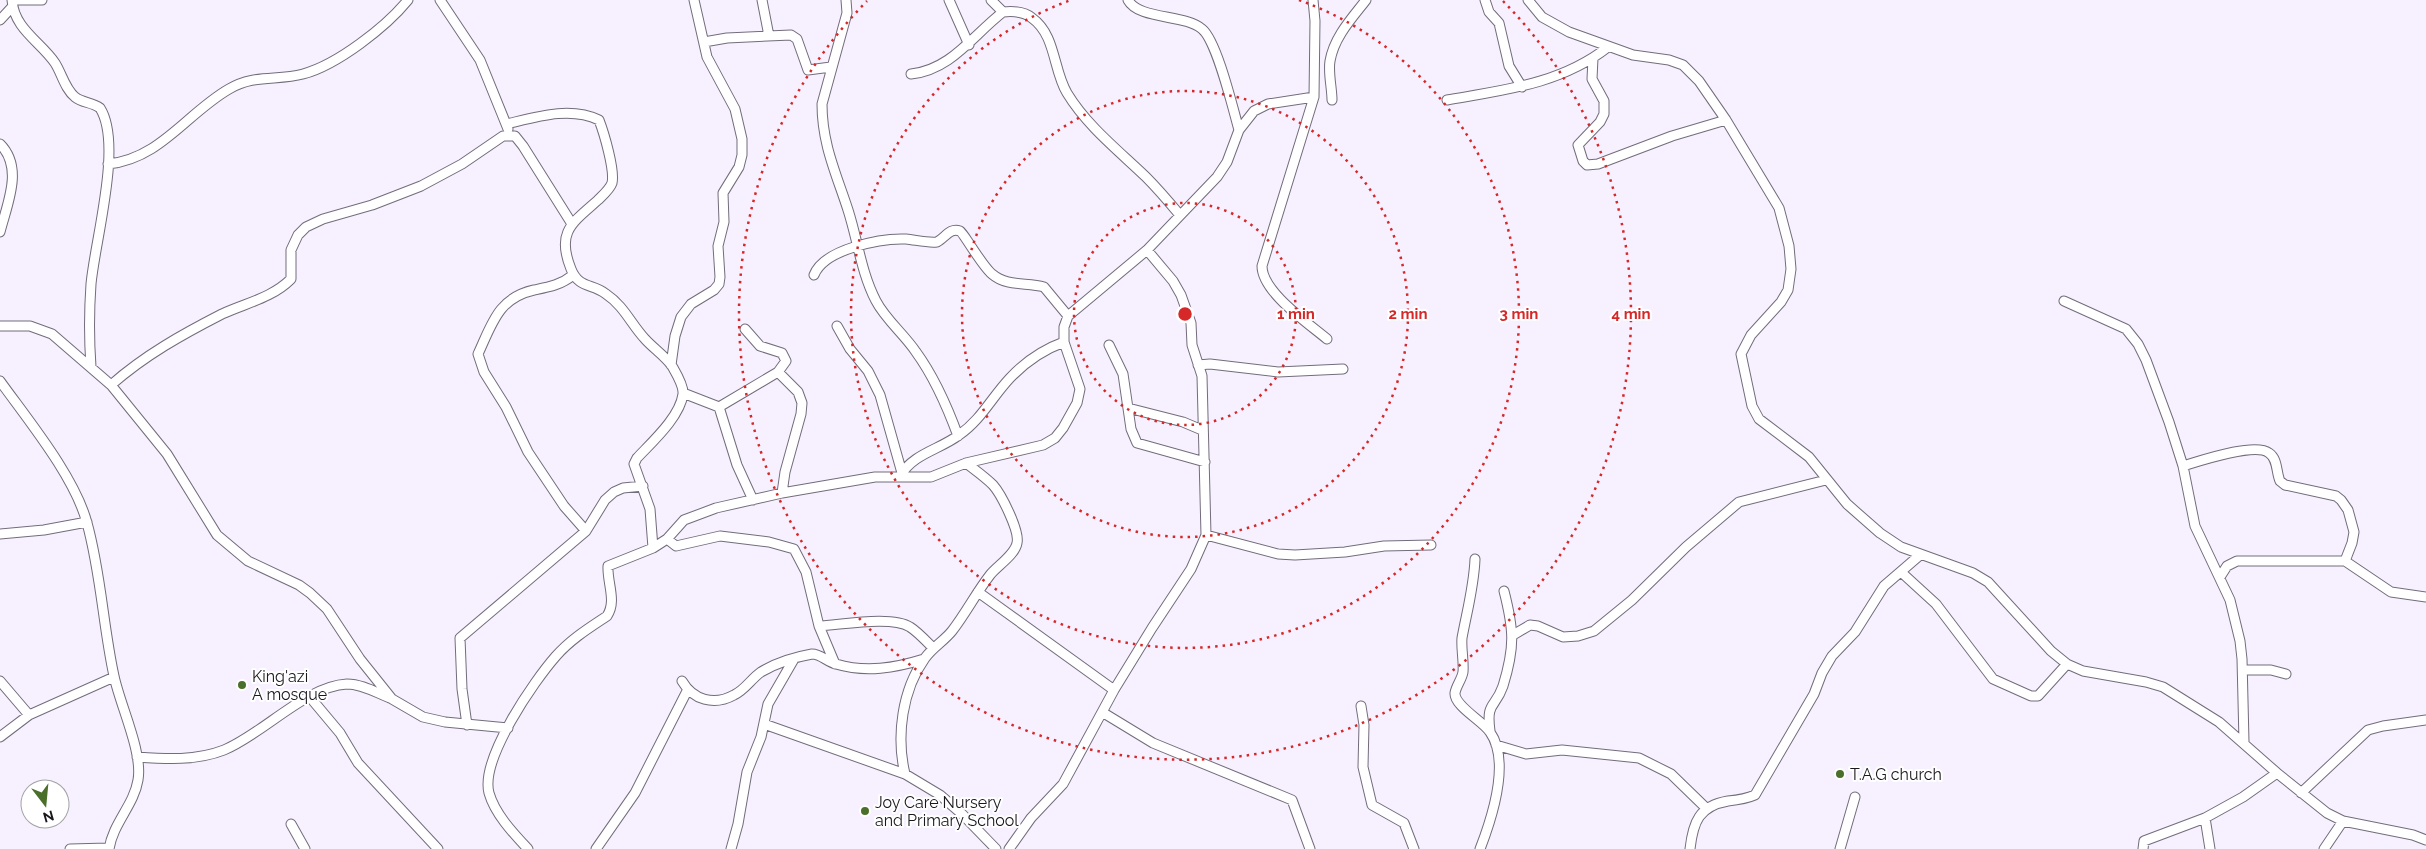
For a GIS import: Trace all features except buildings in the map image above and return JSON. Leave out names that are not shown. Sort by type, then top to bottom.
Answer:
[{"type":"street","points":[[12,2],[42,0]]},
{"type":"street","points":[[108,164],[130,161],[163,143],[229,88],[261,77],[302,74],[321,67],[348,51],[380,28],[408,0]]},
{"type":"street","points":[[440,0],[480,60],[507,124],[509,134]]},
{"type":"street","points":[[671,365],[680,317],[690,304],[714,290],[719,284],[718,246],[724,222],[722,194],[739,167],[742,155],[742,139],[735,109],[707,57],[694,0]]},
{"type":"street","points":[[762,0],[769,36]]},
{"type":"street","points":[[846,0],[847,13],[822,104],[822,119],[829,160],[848,210],[856,246],[877,302],[928,368],[947,405],[958,436]]},
{"type":"street","points":[[949,0],[968,45]]},
{"type":"street","points":[[991,0],[1003,12]]},
{"type":"street","points":[[1128,0],[1141,10],[1194,24],[1206,33],[1221,70],[1239,130]]},
{"type":"street","points":[[1313,0],[1315,21],[1314,98],[1310,116],[1262,266],[1262,273],[1269,287],[1327,339]]},
{"type":"street","points":[[1332,100],[1330,62],[1334,49],[1342,32],[1366,0]]},
{"type":"street","points":[[1486,0],[1489,12],[1499,23],[1509,66],[1522,87]]},
{"type":"street","points":[[1528,0],[1542,17],[1552,25],[1633,56],[1669,60],[1683,64],[1699,81],[1726,120],[1779,208],[1789,246],[1791,270],[1788,290],[1781,302],[1758,327],[1744,347],[1742,364],[1747,392],[1758,419],[1809,457],[1847,504],[1880,533],[1901,547],[1973,573],[1988,582],[2051,650],[2067,664],[2083,671],[2146,682],[2163,687],[2220,722],[2301,793],[2343,822],[2413,835],[2426,840]]},
{"type":"street","points":[[0,20],[12,2]]},
{"type":"street","points":[[12,2],[22,28],[48,53],[57,66],[70,93],[81,101],[95,104],[103,114],[108,137],[108,164],[91,282],[89,341],[91,367]]},
{"type":"street","points":[[911,74],[923,73],[935,68],[968,45],[1003,12],[1022,12],[1033,18],[1048,37],[1066,91],[1073,102],[1110,144],[1145,176],[1180,214]]},
{"type":"street","points":[[704,42],[727,38],[795,36],[808,70],[831,67]]},
{"type":"street","points":[[1447,100],[1522,87],[1561,76],[1608,47]]},
{"type":"street","points":[[1593,58],[1592,80],[1604,100],[1605,106],[1600,122],[1578,145],[1583,161],[1587,165],[1598,164],[1672,136],[1726,120]]},
{"type":"street","points":[[528,849],[504,820],[489,792],[488,779],[491,760],[529,692],[556,656],[576,636],[610,612],[612,605],[608,566],[653,548],[667,539],[684,520],[716,508],[782,493],[875,477],[901,475],[931,477],[966,463],[1043,445],[1055,438],[1077,403],[1080,389],[1064,342],[1064,327],[1068,316],[1147,250],[1217,177],[1227,162],[1239,130],[1254,111],[1268,104],[1314,98]]},
{"type":"street","points":[[507,124],[564,113],[588,115],[598,120],[613,174],[612,184],[606,193],[572,224],[564,238],[564,247],[573,275],[578,282],[604,292],[620,304],[640,334],[671,365],[683,393],[719,407]]},
{"type":"street","points":[[111,385],[157,349],[225,313],[271,294],[284,286],[291,279],[291,250],[298,235],[306,227],[323,219],[372,205],[421,186],[509,134],[515,136],[523,146],[572,224]]},
{"type":"street","points":[[0,144],[9,153],[13,169],[0,232]]},
{"type":"street","points":[[814,275],[822,262],[856,246],[904,239],[937,242],[952,231],[958,230],[965,234],[979,261],[993,276],[1017,285],[1044,287],[1068,316]]},
{"type":"street","points":[[1009,849],[1031,818],[1063,784],[1114,690],[1152,628],[1192,569],[1206,535],[1206,462],[1202,430],[1202,376],[1192,345],[1190,323],[1182,295],[1147,250]]},
{"type":"street","points":[[573,275],[561,284],[526,292],[504,305],[497,314],[478,354],[484,372],[506,407],[528,452],[564,506],[586,531]]},
{"type":"street","points":[[2064,301],[2126,329],[2138,344],[2160,396],[2183,466],[2195,526],[2230,600],[2240,641],[2244,742]]},
{"type":"street","points":[[0,326],[30,326],[52,334],[111,385],[167,454],[217,535],[248,561],[299,585],[310,593],[327,609],[360,659],[392,699]]},
{"type":"street","points":[[837,326],[850,349],[868,371],[880,395],[901,475]]},
{"type":"street","points":[[719,407],[778,372],[786,361],[782,354],[760,346],[745,329]]},
{"type":"street","points":[[901,475],[914,460],[958,436],[974,424],[1010,378],[1029,360],[1043,350],[1064,342]]},
{"type":"street","points":[[1109,345],[1123,374],[1131,429],[1137,443],[1206,462]]},
{"type":"street","points":[[1198,365],[1216,365],[1278,372],[1343,369]]},
{"type":"street","points":[[778,372],[798,392],[802,403],[801,414],[785,472],[782,493]]},
{"type":"street","points":[[0,381],[29,419],[56,461],[75,492],[87,522],[114,676],[137,757],[138,779],[132,797],[115,826],[108,848],[72,849]]},
{"type":"street","points":[[653,548],[650,509],[634,464],[672,417],[683,393]]},
{"type":"street","points":[[719,407],[737,465],[753,500]]},
{"type":"street","points":[[1128,408],[1202,430]]},
{"type":"street","points":[[2183,466],[2240,452],[2262,449],[2270,453],[2275,461],[2280,481],[2285,485],[2336,496],[2348,510],[2354,532],[2345,561]]},
{"type":"street","points":[[905,774],[901,736],[903,714],[906,696],[924,659],[933,648],[951,633],[991,574],[1015,549],[1018,542],[1015,529],[993,485],[966,463]]},
{"type":"street","points":[[1513,635],[1530,625],[1538,626],[1563,637],[1578,636],[1594,631],[1632,600],[1686,547],[1739,502],[1826,480]]},
{"type":"street","points":[[467,725],[462,689],[460,638],[586,531],[605,500],[614,492],[623,488],[643,486]]},
{"type":"street","points":[[0,534],[44,530],[87,522]]},
{"type":"street","points":[[1206,535],[1278,554],[1295,555],[1345,552],[1384,546],[1431,545]]},
{"type":"street","points":[[667,539],[676,546],[720,536],[789,546],[798,555],[806,572],[819,626],[835,664]]},
{"type":"street","points":[[1690,849],[1697,819],[1706,808],[1716,804],[1746,799],[1755,794],[1814,694],[1822,673],[1832,656],[1855,632],[1884,586],[1920,555]]},
{"type":"street","points":[[1475,559],[1473,590],[1462,640],[1462,674],[1455,692],[1458,702],[1490,732]]},
{"type":"street","points":[[2220,577],[2228,566],[2238,561],[2345,561],[2391,592],[2426,597]]},
{"type":"street","points":[[1901,572],[1936,604],[1993,679],[2031,696],[2038,696],[2067,664]]},
{"type":"street","points":[[1480,849],[1497,796],[1499,759],[1496,745],[1490,732],[1488,714],[1502,687],[1513,635],[1504,591]]},
{"type":"street","points":[[978,592],[1114,690]]},
{"type":"street","points":[[819,626],[881,622],[901,623],[909,626],[933,648]]},
{"type":"street","points":[[682,681],[687,691],[706,701],[724,700],[735,695],[760,673],[794,658],[817,654],[835,664],[867,669],[886,669],[924,659]]},
{"type":"street","points":[[731,849],[738,824],[747,772],[764,724],[768,704],[794,658]]},
{"type":"street","points":[[2242,670],[2271,670],[2286,674]]},
{"type":"street","points":[[0,737],[29,715],[114,676]]},
{"type":"street","points":[[0,681],[29,715]]},
{"type":"street","points":[[137,757],[170,759],[200,757],[224,750],[273,722],[309,696],[331,687],[348,684],[392,699],[423,716],[467,725],[508,728]]},
{"type":"street","points":[[596,849],[636,793],[687,691]]},
{"type":"street","points":[[309,696],[340,733],[358,763],[438,849]]},
{"type":"street","points":[[1360,706],[1364,725],[1363,767],[1369,800],[1372,805],[1404,823],[1414,849]]},
{"type":"street","points":[[1102,712],[1153,743],[1292,800],[1310,849]]},
{"type":"street","points":[[2301,793],[2368,730],[2426,720]]},
{"type":"street","points":[[764,724],[905,774],[940,795],[962,814],[996,849]]},
{"type":"street","points":[[1496,745],[1526,754],[1562,750],[1639,758],[1671,774],[1706,808]]},
{"type":"street","points":[[2143,849],[2144,841],[2205,818],[2243,797],[2277,773]]},
{"type":"street","points":[[1840,849],[1855,797]]},
{"type":"street","points":[[2205,818],[2210,849]]},
{"type":"street","points":[[2324,849],[2343,822]]},
{"type":"street","points":[[291,824],[305,849]]},
{"type":"place","name":"King'azi A mosque","points":[[242,685]]},
{"type":"place","name":"T.A.G church","points":[[1840,774]]},
{"type":"place","name":"Joy Care Nursery and Primary School","points":[[865,811]]}]
